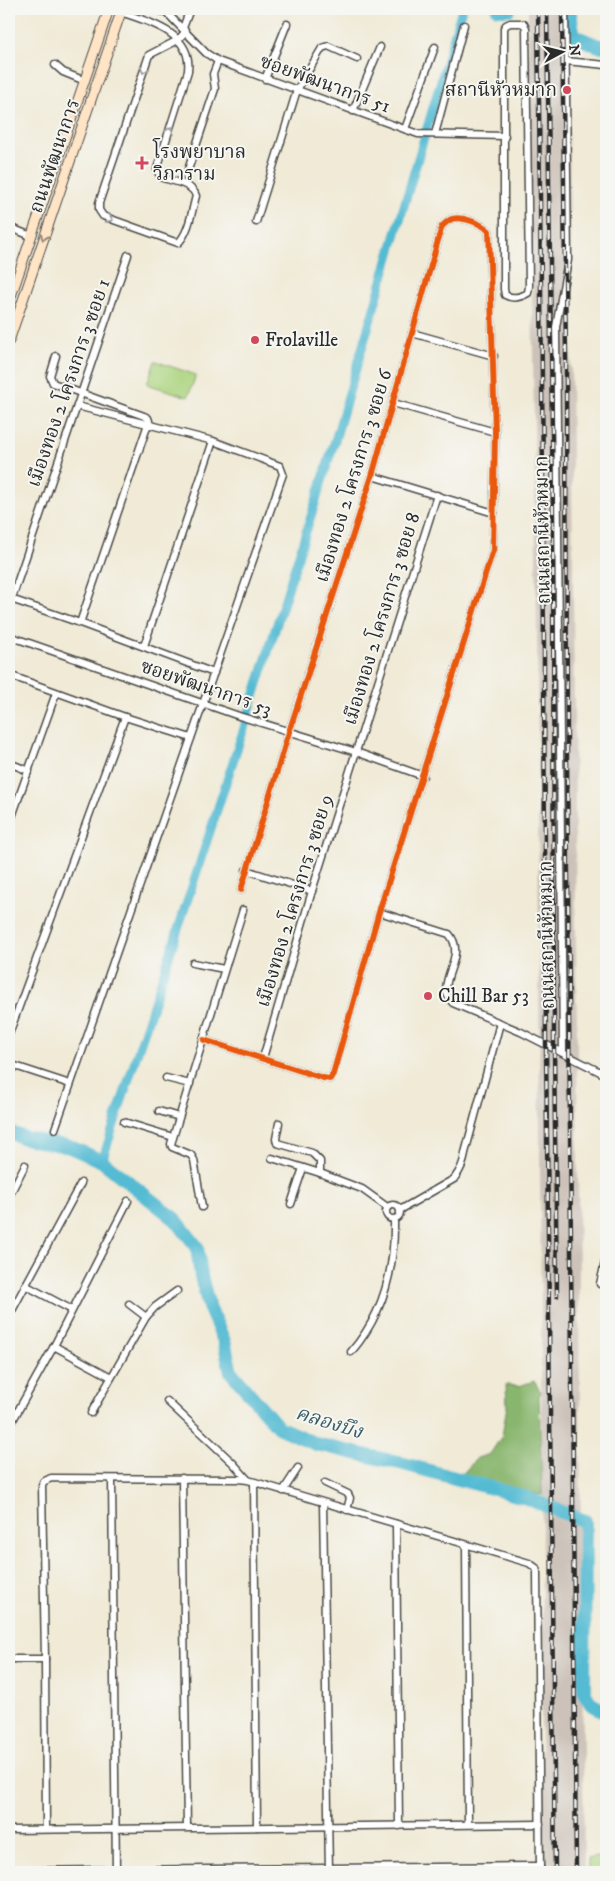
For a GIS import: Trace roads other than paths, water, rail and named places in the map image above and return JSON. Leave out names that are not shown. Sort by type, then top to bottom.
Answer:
[{"type":"main road","name":"ถนนพัฒนาการ","points":[[9,302],[109,9]]},
{"type":"main road","name":"ถนนพัฒนาการ","points":[[9,342],[121,11]]},
{"type":"street","name":"ซอยพัฒนาการ 51","points":[[155,9],[167,13],[206,53],[218,61],[353,111],[418,134],[505,136]]},
{"type":"street","points":[[121,11],[161,26],[178,40],[189,62],[188,71],[157,169],[162,178],[191,187],[195,191],[196,196],[186,230],[178,243],[111,220],[102,216],[99,210],[149,55],[178,40],[184,29],[190,9]]},
{"type":"street","name":"ถนนสถานีหัวหมาก","points":[[563,1053],[556,322],[568,260],[565,9]]},
{"type":"street","points":[[510,23],[520,23],[524,24],[526,28],[528,293],[522,296],[509,297],[505,295],[504,289],[505,136],[504,28],[510,23]]},
{"type":"street","points":[[265,78],[287,24]]},
{"type":"street","points":[[433,134],[464,25]]},
{"type":"street","points":[[256,222],[297,90],[322,48],[328,46],[357,59]]},
{"type":"street","points":[[353,111],[380,47]]},
{"type":"street","points":[[406,129],[435,47]]},
{"type":"street","points":[[186,176],[215,89],[213,74],[218,61]]},
{"type":"street","points":[[566,61],[606,65]]},
{"type":"street","points":[[55,65],[62,72],[84,81]]},
{"type":"street","name":"เมืองทอง 2 โครงการ 3 ซอย 6","points":[[241,890],[289,732],[372,476],[442,226],[450,219],[459,219],[485,226],[490,231],[494,356]]},
{"type":"street","points":[[9,227],[32,236]]},
{"type":"street","name":"เมืองทอง 2 โครงการ 3 ซอย 1","points":[[10,603],[128,255]]},
{"type":"street","points":[[204,1040],[330,1079],[493,550],[494,356],[412,333]]},
{"type":"street","points":[[56,356],[51,379],[54,383],[148,418],[80,623]]},
{"type":"street","points":[[393,403],[495,432]]},
{"type":"street","points":[[55,1129],[283,474],[280,466],[213,441],[77,406]]},
{"type":"street","points":[[144,646],[213,441]]},
{"type":"street","points":[[372,476],[494,513]]},
{"type":"street","name":"เมืองทอง 2 โครงการ 3 ซอย 8","points":[[356,752],[437,495]]},
{"type":"street","points":[[10,603],[80,623],[214,674]]},
{"type":"street","name":"ซอยพัฒนาการ 53","points":[[9,636],[239,716],[356,752],[423,776]]},
{"type":"street","points":[[9,675],[125,717],[191,738]]},
{"type":"street","points":[[9,825],[56,693]]},
{"type":"street","points":[[9,1034],[125,717]]},
{"type":"street","name":"เมืองทอง 2 โครงการ 3 ซอย 9","points":[[263,1058],[312,891],[356,752]]},
{"type":"street","points":[[9,763],[29,771]]},
{"type":"street","points":[[246,870],[312,891]]},
{"type":"street","points":[[202,1207],[194,1160],[189,1153],[172,1147],[173,1137],[243,910]]},
{"type":"street","points":[[380,912],[450,934],[456,941],[456,952],[446,990],[447,998],[453,1003],[500,1023],[606,1074]]},
{"type":"street","points":[[194,963],[224,969]]},
{"type":"street","points":[[400,1210],[454,1179],[460,1172],[464,1163],[465,1153],[500,1023]]},
{"type":"street","points":[[9,1064],[70,1084]]},
{"type":"street","points":[[166,1078],[190,1084]]},
{"type":"street","points":[[159,1111],[179,1118]]},
{"type":"street","points":[[124,1122],[173,1137]]},
{"type":"street","points":[[279,1123],[277,1142],[312,1153],[320,1161],[320,1173]]},
{"type":"street","points":[[272,1158],[362,1189],[387,1207],[396,1205],[400,1210],[399,1216],[394,1220],[393,1256],[378,1311],[351,1352]]},
{"type":"street","points":[[9,1196],[25,1166]]},
{"type":"street","points":[[291,1204],[303,1168]]},
{"type":"street","points":[[9,1316],[82,1183]]},
{"type":"street","points":[[9,1427],[54,1346],[128,1202]]},
{"type":"street","points":[[387,1207],[386,1214],[388,1218],[394,1220]]},
{"type":"street","points":[[600,1284],[606,1258]]},
{"type":"street","points":[[25,1285],[72,1310]]},
{"type":"street","points":[[91,1413],[146,1317],[155,1307],[177,1291]]},
{"type":"street","points":[[129,1304],[146,1317]]},
{"type":"street","points":[[54,1346],[110,1377]]},
{"type":"street","points":[[167,1402],[251,1481],[257,1827]]},
{"type":"street","points":[[283,1491],[298,1468]]},
{"type":"street","points":[[9,1871],[540,1869],[536,1568],[529,1562],[251,1481],[182,1478],[51,1478],[43,1482],[46,1829]]},
{"type":"street","points":[[182,1478],[188,1828]]},
{"type":"street","points":[[112,1479],[116,1871]]},
{"type":"street","points":[[325,1483],[348,1494],[349,1504],[347,1510]]},
{"type":"street","points":[[323,1503],[329,1870]]},
{"type":"street","points":[[396,1524],[399,1826]]},
{"type":"street","points":[[466,1545],[468,1824]]},
{"type":"street","points":[[9,1659],[45,1659]]},
{"type":"street","points":[[9,1830],[540,1824]]},
{"type":"waterway","points":[[102,1161],[245,725],[336,437],[462,9]]},
{"type":"waterway","points":[[498,9],[509,9]]},
{"type":"waterway","points":[[569,9],[574,36],[599,46],[606,46]]},
{"type":"waterway","name":"คลองบึง","points":[[9,1132],[24,1138],[70,1147],[102,1161],[176,1220],[197,1247],[201,1276],[209,1307],[224,1341],[231,1372],[278,1427],[316,1444],[404,1464],[524,1497],[585,1521],[584,1692],[591,1704],[606,1712]]},
{"type":"railway","points":[[538,9],[555,1872]]},
{"type":"railway","points":[[547,9],[553,517],[554,1048],[557,1296]]},
{"type":"railway","points":[[562,9],[576,1872]]},
{"type":"place","name":"สถานีหัวหมาก","points":[[567,90]]},
{"type":"place","name":"โรงพยาบาล วิภาราม","points":[[142,163]]},
{"type":"place","name":"Frolaville","points":[[255,340]]},
{"type":"place","name":"Chill Bar 53","points":[[428,996]]}]
